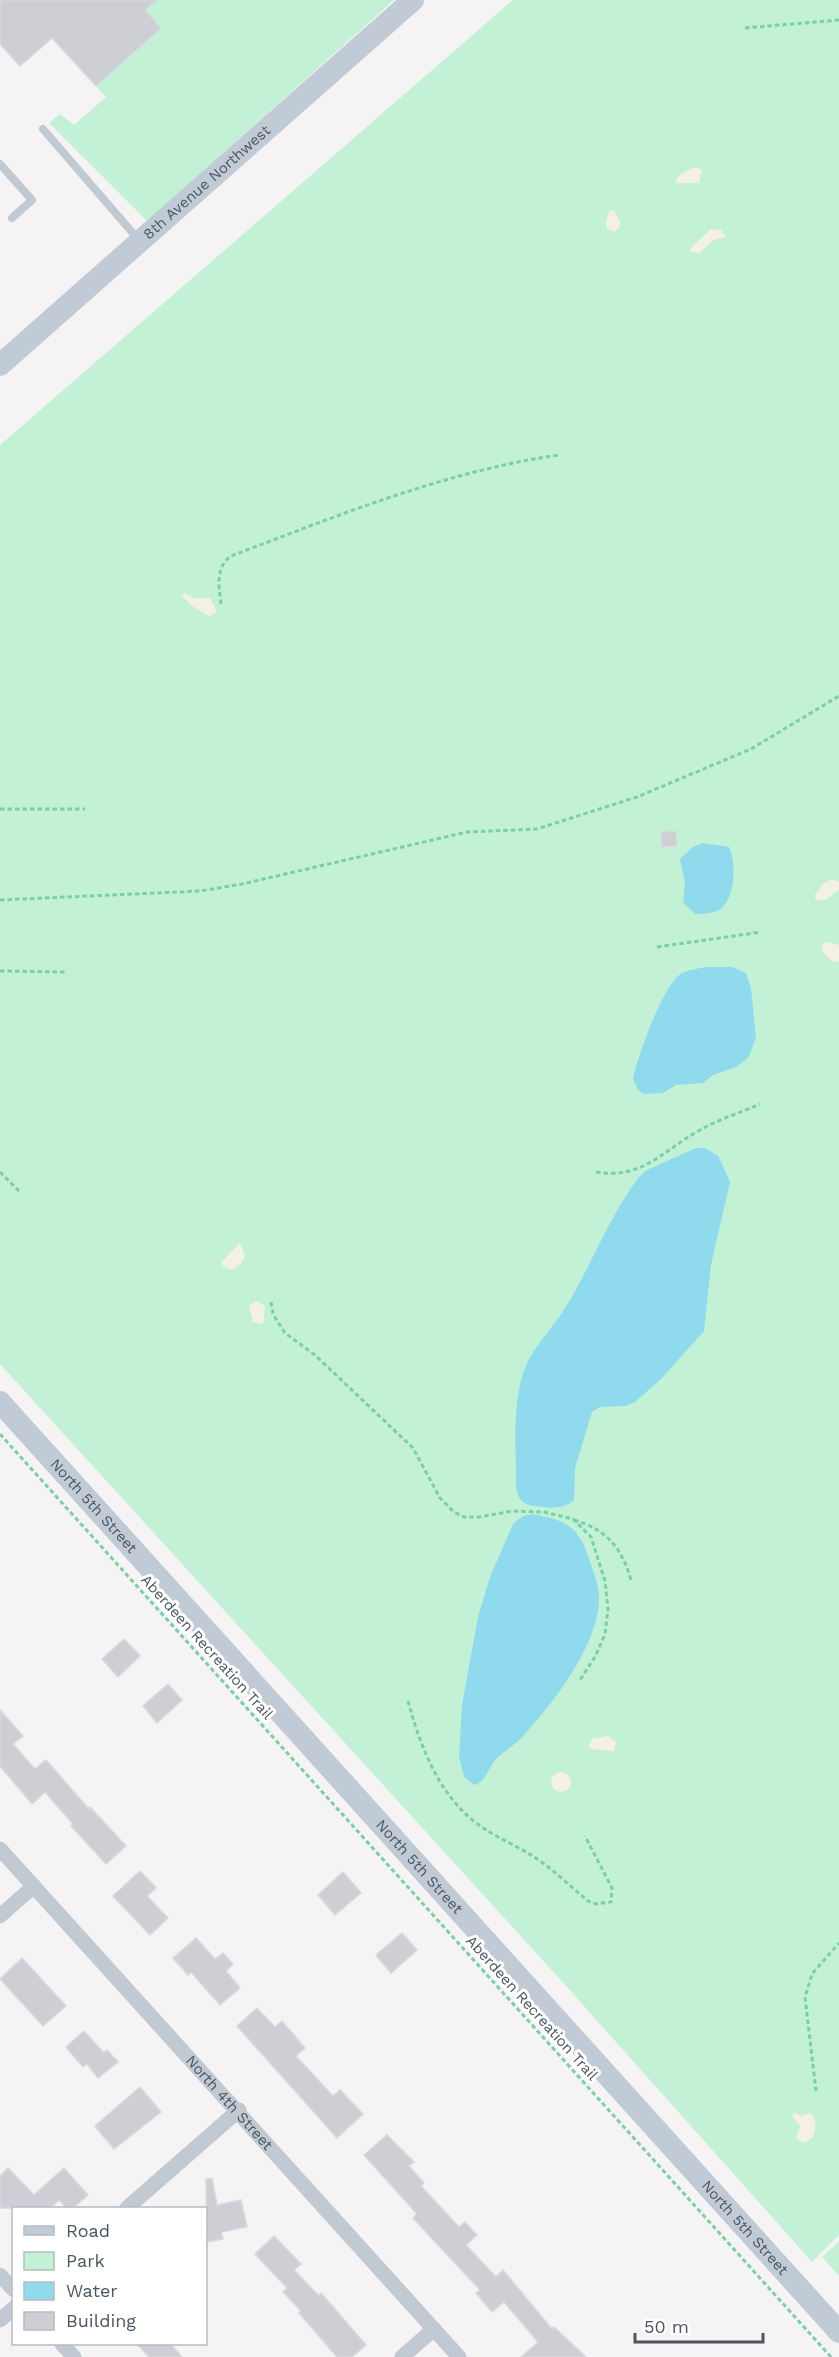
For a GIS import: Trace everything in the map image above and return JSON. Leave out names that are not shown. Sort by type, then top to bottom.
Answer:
[{"type":"street","name":"8th Avenue Northwest","points":[[0,365],[413,0]]},
{"type":"street","name":"North 5th Street","points":[[0,1402],[839,2332]]},
{"type":"street","name":"North 4th Street","points":[[0,1849],[239,2110],[459,2357]]},
{"type":"street","points":[[0,1916],[34,1886]]},
{"type":"street","points":[[128,2207],[239,2110]]},
{"type":"street","points":[[0,2275],[12,2288]]},
{"type":"street","points":[[0,2320],[12,2310]]},
{"type":"street","points":[[402,2357],[434,2329]]},
{"type":"street","points":[[64,2345],[74,2357]]},
{"type":"lane","points":[[43,129],[140,241]]},
{"type":"lane","points":[[0,164],[33,200],[12,218]]},
{"type":"path","points":[[745,28],[839,20]]},
{"type":"path","points":[[221,604],[220,570],[224,561],[231,556],[293,531],[457,478],[511,462],[559,455]]},
{"type":"path","points":[[0,900],[200,891],[242,884],[467,832],[537,829],[637,797],[751,749],[839,696]]},
{"type":"path","points":[[0,809],[84,809]]},
{"type":"path","points":[[657,947],[761,932]]},
{"type":"path","points":[[0,971],[67,972]]},
{"type":"path","points":[[596,1172],[615,1176],[631,1173],[710,1125],[760,1104]]},
{"type":"path","points":[[0,1172],[21,1193]]},
{"type":"path","points":[[271,1302],[273,1314],[285,1333],[315,1355],[412,1449],[440,1498],[454,1512],[464,1517],[479,1517],[513,1511],[544,1512],[592,1525],[607,1535],[622,1555],[632,1580]]},
{"type":"path","name":"Aberdeen Recreation Trail","points":[[0,1434],[831,2357]]},
{"type":"path","points":[[573,1519],[591,1537],[596,1547],[605,1581],[608,1610],[605,1634],[595,1657],[580,1680]]},
{"type":"path","points":[[408,1701],[415,1728],[431,1764],[451,1798],[470,1819],[533,1857],[588,1901],[596,1904],[611,1902],[612,1888],[585,1836]]},
{"type":"path","points":[[816,2091],[805,1997],[812,1974],[839,1942]]},
{"type":"green space","points":[[157,0],[394,0],[147,221],[49,123],[60,114],[74,125],[106,97],[96,86],[160,28],[145,10]]},
{"type":"green space","points":[[513,0],[839,0],[839,2235],[812,2262],[559,1978],[0,1364],[0,445]]},
{"type":"green space","points":[[839,2241],[839,2276],[822,2257]]},
{"type":"sand","points":[[694,167],[702,170],[699,183],[676,183],[678,176]]},
{"type":"sand","points":[[610,210],[615,211],[620,222],[619,228],[614,232],[607,229],[606,222]]},
{"type":"sand","points":[[711,229],[721,230],[726,237],[714,240],[699,253],[691,252],[690,249]]},
{"type":"sand","points":[[184,593],[194,598],[210,598],[217,612],[209,616],[192,606],[182,596]]},
{"type":"sand","points":[[832,879],[839,882],[839,889],[826,900],[817,900],[814,896],[824,883]]},
{"type":"sand","points":[[826,942],[839,945],[839,961],[833,962],[822,951],[823,944]]},
{"type":"sand","points":[[240,1243],[245,1256],[240,1264],[231,1269],[224,1267],[221,1263]]},
{"type":"sand","points":[[256,1301],[265,1306],[263,1324],[253,1322],[249,1306]]},
{"type":"sand","points":[[608,1736],[616,1742],[614,1751],[591,1749],[589,1745],[592,1739]]},
{"type":"sand","points":[[561,1772],[568,1775],[571,1782],[568,1789],[561,1792],[554,1789],[551,1782],[554,1775]]},
{"type":"sand","points":[[795,2113],[802,2116],[811,2113],[815,2122],[813,2137],[805,2143],[796,2138],[800,2126],[792,2116]]},
{"type":"water","points":[[703,843],[729,847],[733,862],[733,881],[728,898],[719,910],[695,914],[683,902],[685,883],[680,859],[693,847]]},
{"type":"water","points":[[705,967],[732,967],[746,973],[751,988],[756,1038],[748,1058],[736,1067],[713,1075],[703,1083],[676,1085],[663,1093],[644,1094],[639,1091],[633,1079],[635,1069],[665,994],[678,976],[687,971]]},
{"type":"water","points":[[696,1148],[705,1148],[718,1156],[730,1182],[711,1265],[704,1331],[662,1378],[635,1402],[625,1406],[600,1407],[592,1412],[575,1468],[574,1500],[556,1508],[523,1502],[517,1493],[516,1481],[516,1410],[519,1388],[530,1358],[565,1308],[628,1192],[639,1177],[647,1170]]},
{"type":"water","points":[[533,1514],[564,1523],[577,1534],[587,1552],[597,1583],[598,1613],[584,1650],[550,1705],[522,1738],[497,1758],[485,1778],[474,1785],[464,1777],[459,1756],[462,1705],[478,1617],[490,1577],[513,1524],[523,1516]]},
{"type":"building","points":[[0,0],[157,0],[145,10],[161,28],[96,86],[52,38],[20,66],[0,44]]},
{"type":"building","points":[[676,831],[677,846],[662,847],[661,832]]},
{"type":"building","points":[[124,1639],[140,1656],[118,1677],[102,1659]]},
{"type":"building","points":[[168,1684],[182,1700],[157,1723],[143,1706]]},
{"type":"building","points":[[0,1710],[23,1736],[13,1744],[35,1769],[46,1760],[89,1809],[90,1807],[126,1846],[106,1864],[71,1826],[73,1824],[45,1792],[32,1804],[0,1766]]},
{"type":"building","points":[[140,1871],[156,1888],[147,1896],[168,1918],[150,1935],[113,1896]]},
{"type":"building","points":[[343,1872],[361,1893],[335,1915],[318,1895]]},
{"type":"building","points":[[402,1933],[417,1950],[391,1973],[376,1955]]},
{"type":"building","points":[[196,1938],[215,1959],[223,1953],[233,1964],[226,1971],[240,1988],[220,2005],[191,1972],[188,1975],[173,1958]]},
{"type":"building","points":[[22,1958],[66,2006],[43,2026],[0,1979]]},
{"type":"building","points":[[257,2008],[275,2027],[282,2021],[305,2048],[296,2056],[333,2096],[340,2090],[363,2114],[337,2138],[237,2026]]},
{"type":"building","points":[[84,2031],[104,2053],[107,2050],[118,2062],[98,2078],[87,2064],[83,2067],[66,2047]]},
{"type":"building","points":[[140,2087],[161,2112],[114,2149],[95,2126]]},
{"type":"building","points":[[387,2135],[414,2162],[409,2166],[424,2183],[421,2186],[459,2227],[465,2222],[477,2235],[466,2245],[496,2277],[503,2270],[552,2329],[554,2327],[586,2357],[521,2357],[538,2342],[504,2302],[492,2312],[476,2293],[480,2290],[413,2218],[417,2214],[364,2155]]},
{"type":"building","points":[[8,2168],[34,2195],[64,2168],[88,2195],[74,2207],[66,2207],[59,2200],[51,2207],[0,2208],[0,2176]]},
{"type":"building","points":[[212,2178],[217,2205],[241,2200],[247,2227],[221,2232],[223,2239],[207,2242],[206,2179]]},
{"type":"building","points":[[274,2236],[301,2264],[294,2270],[319,2296],[321,2293],[366,2345],[352,2357],[337,2357],[283,2292],[287,2288],[255,2254]]},
{"type":"building","points":[[138,2345],[172,2345],[182,2357],[149,2357]]}]
